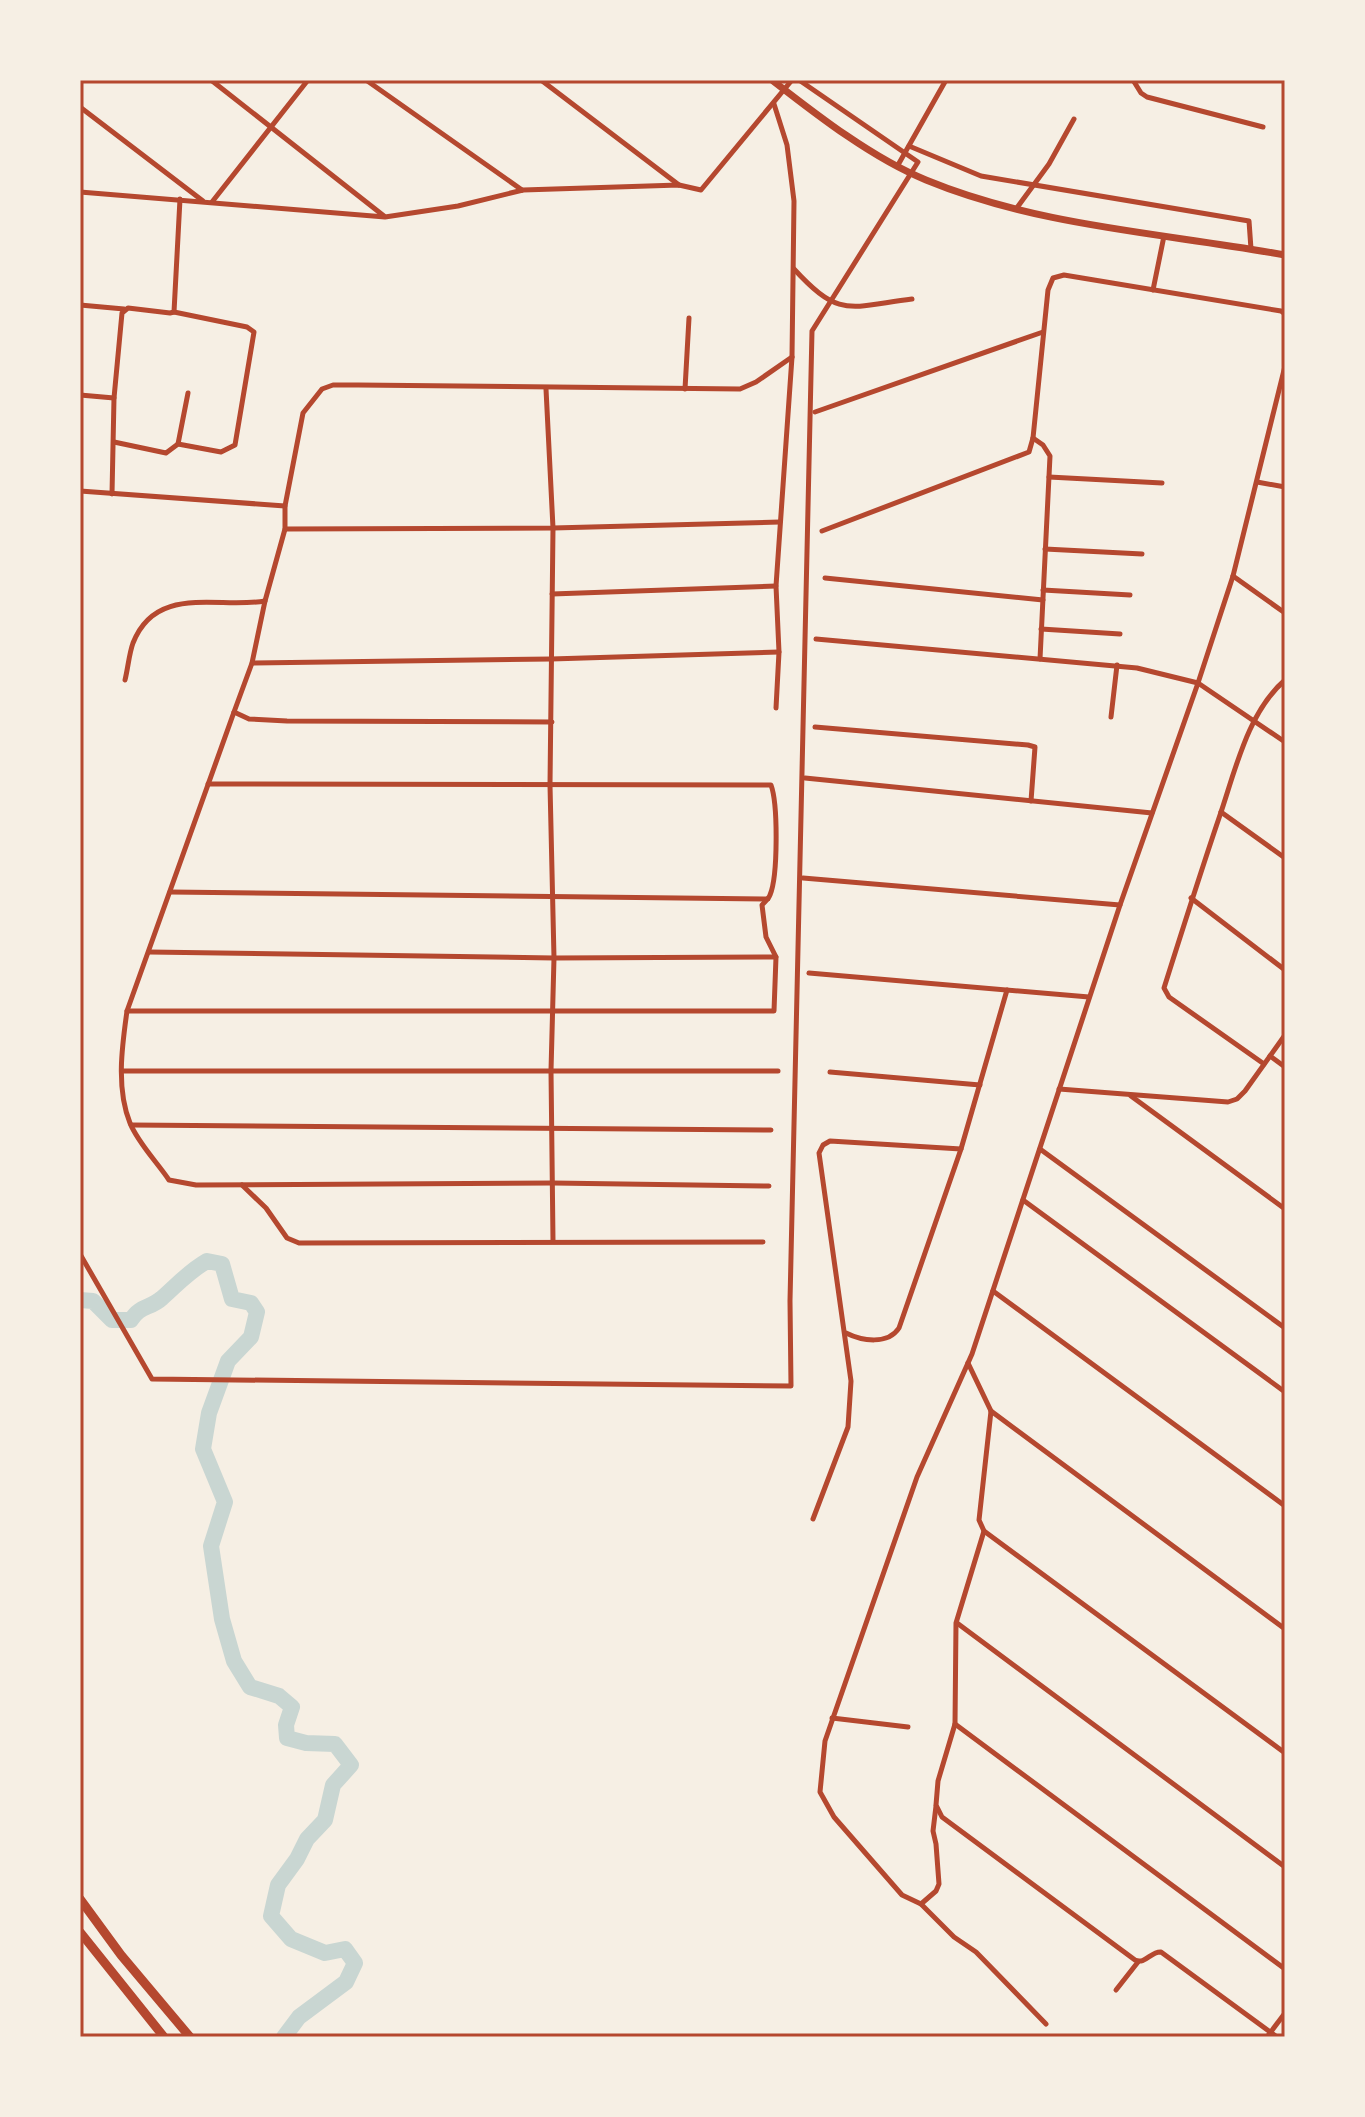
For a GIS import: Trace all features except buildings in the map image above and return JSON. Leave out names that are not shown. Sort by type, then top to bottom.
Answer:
[{"type":"highway","points":[[80,1899],[121,1955],[190,2037]]},
{"type":"highway","points":[[80,1932],[164,2037]]},
{"type":"main road","points":[[772,80],[856,141],[923,179],[978,199],[1039,215],[1283,254]]},
{"type":"street","points":[[211,80],[385,217]]},
{"type":"street","points":[[208,202],[308,80]]},
{"type":"street","points":[[366,80],[523,190]]},
{"type":"street","points":[[541,80],[679,185]]},
{"type":"street","points":[[80,192],[385,217],[458,206],[523,190],[679,185],[701,190],[792,80]]},
{"type":"street","points":[[80,1254],[152,1379],[791,1386],[790,1301],[812,331],[918,162],[799,80]]},
{"type":"street","points":[[898,165],[946,80]]},
{"type":"street","points":[[1133,80],[1147,97],[1263,127]]},
{"type":"street","points":[[774,104],[787,145],[794,201],[792,357],[776,586],[779,652],[776,708]]},
{"type":"street","points":[[80,107],[208,202]]},
{"type":"street","points":[[1016,209],[1049,164],[1074,119]]},
{"type":"street","points":[[909,146],[981,176],[1249,221],[1251,249]]},
{"type":"street","points":[[174,312],[180,199]]},
{"type":"street","points":[[1153,290],[1164,235]]},
{"type":"street","points":[[1283,254],[1285,244]]},
{"type":"street","points":[[793,268],[833,304],[849,307],[912,299]]},
{"type":"street","points":[[822,531],[1025,455],[1032,448],[1048,290],[1053,278],[1064,275],[1283,313]]},
{"type":"street","points":[[80,305],[174,312],[247,327],[254,332],[235,445],[221,452],[178,444]]},
{"type":"street","points":[[112,494],[114,398],[124,309]]},
{"type":"street","points":[[685,389],[689,318]]},
{"type":"street","points":[[815,412],[1043,332]]},
{"type":"street","points":[[769,1186],[553,1183],[196,1185],[169,1180],[131,1125],[122,1097],[127,1011],[252,663],[285,529],[285,506],[303,413],[313,398],[322,389],[333,385],[740,389],[756,382],[792,357]]},
{"type":"street","points":[[1046,2024],[976,1952],[954,1937],[921,1904],[902,1895],[834,1817],[820,1792],[825,1741],[917,1477],[968,1362],[1120,905],[1198,683],[1233,576],[1285,367]]},
{"type":"street","points":[[546,389],[553,528],[550,785],[554,958],[551,1071],[553,1241]]},
{"type":"street","points":[[114,442],[166,453],[178,444],[188,393]]},
{"type":"street","points":[[80,395],[114,398]]},
{"type":"street","points":[[1033,438],[1049,453],[1040,659]]},
{"type":"street","points":[[1049,477],[1162,483]]},
{"type":"street","points":[[1257,482],[1285,487]]},
{"type":"street","points":[[80,491],[285,506]]},
{"type":"street","points":[[285,529],[553,528],[780,522]]},
{"type":"street","points":[[1045,549],[1142,554]]},
{"type":"street","points":[[1233,576],[1285,613]]},
{"type":"street","points":[[825,578],[1043,600]]},
{"type":"street","points":[[552,594],[776,586]]},
{"type":"street","points":[[1043,590],[1130,595]]},
{"type":"street","points":[[125,680],[133,642],[148,620],[163,607],[203,602],[265,601]]},
{"type":"street","points":[[1041,629],[1120,634]]},
{"type":"street","points":[[816,639],[1117,665],[1198,683],[1285,742]]},
{"type":"street","points":[[252,663],[779,652]]},
{"type":"street","points":[[1111,717],[1117,665]]},
{"type":"street","points":[[1264,1064],[1165,992],[1191,898],[1255,719],[1285,680]]},
{"type":"street","points":[[234,712],[249,719],[287,721],[552,722]]},
{"type":"street","points":[[815,727],[1035,747],[1031,801]]},
{"type":"street","points":[[805,778],[1152,813]]},
{"type":"street","points":[[127,1011],[774,1011],[776,957],[766,937],[762,905],[768,899],[776,842],[776,799],[771,785],[208,784]]},
{"type":"street","points":[[1221,812],[1285,858]]},
{"type":"street","points":[[803,878],[1120,905]]},
{"type":"street","points":[[170,892],[768,899]]},
{"type":"street","points":[[1191,898],[1285,970]]},
{"type":"street","points":[[149,952],[554,958],[776,957]]},
{"type":"street","points":[[809,973],[1089,997]]},
{"type":"street","points":[[846,1333],[881,1340],[894,1336],[961,1149],[1007,990]]},
{"type":"street","points":[[1059,1089],[1228,1102],[1245,1091],[1285,1035]]},
{"type":"street","points":[[1270,1056],[1285,1067]]},
{"type":"street","points":[[123,1071],[778,1071]]},
{"type":"street","points":[[830,1072],[980,1085]]},
{"type":"street","points":[[1130,1095],[1285,1209]]},
{"type":"street","points":[[131,1125],[771,1130]]},
{"type":"street","points":[[813,1519],[848,1427],[851,1381],[819,1153],[823,1145],[830,1141],[961,1149]]},
{"type":"street","points":[[1040,1149],[1285,1328]]},
{"type":"street","points":[[242,1185],[266,1208],[293,1242],[763,1242]]},
{"type":"street","points":[[1023,1200],[1285,1392]]},
{"type":"street","points":[[993,1291],[1285,1506]]},
{"type":"street","points":[[968,1362],[991,1411],[1285,1629]]},
{"type":"street","points":[[991,1411],[979,1520],[984,1531],[1285,1753]]},
{"type":"street","points":[[921,1904],[936,1891],[939,1884],[933,1831],[938,1781],[955,1724],[956,1623],[984,1531]]},
{"type":"street","points":[[956,1623],[1285,1867]]},
{"type":"street","points":[[832,1718],[908,1727]]},
{"type":"street","points":[[955,1724],[1285,1969]]},
{"type":"street","points":[[936,1805],[942,1817],[1138,1962]]},
{"type":"street","points":[[1116,1990],[1138,1962],[1156,1951],[1161,1952],[1269,2035],[1277,2037]]},
{"type":"street","points":[[1269,2035],[1285,2013]]},
{"type":"waterway","points":[[80,1300],[93,1301],[112,1320],[131,1320],[207,1261],[222,1264],[232,1299],[251,1303],[257,1312],[251,1337],[228,1361],[209,1413],[203,1449],[225,1502],[211,1546],[222,1619],[234,1661],[250,1687],[279,1696],[292,1707],[286,1725],[287,1738],[306,1743],[335,1744],[351,1765],[333,1785],[325,1820],[307,1839],[278,1885],[271,1916],[291,1939],[325,1953],[345,1949],[355,1963],[346,1982],[299,2017],[284,2037]]}]
